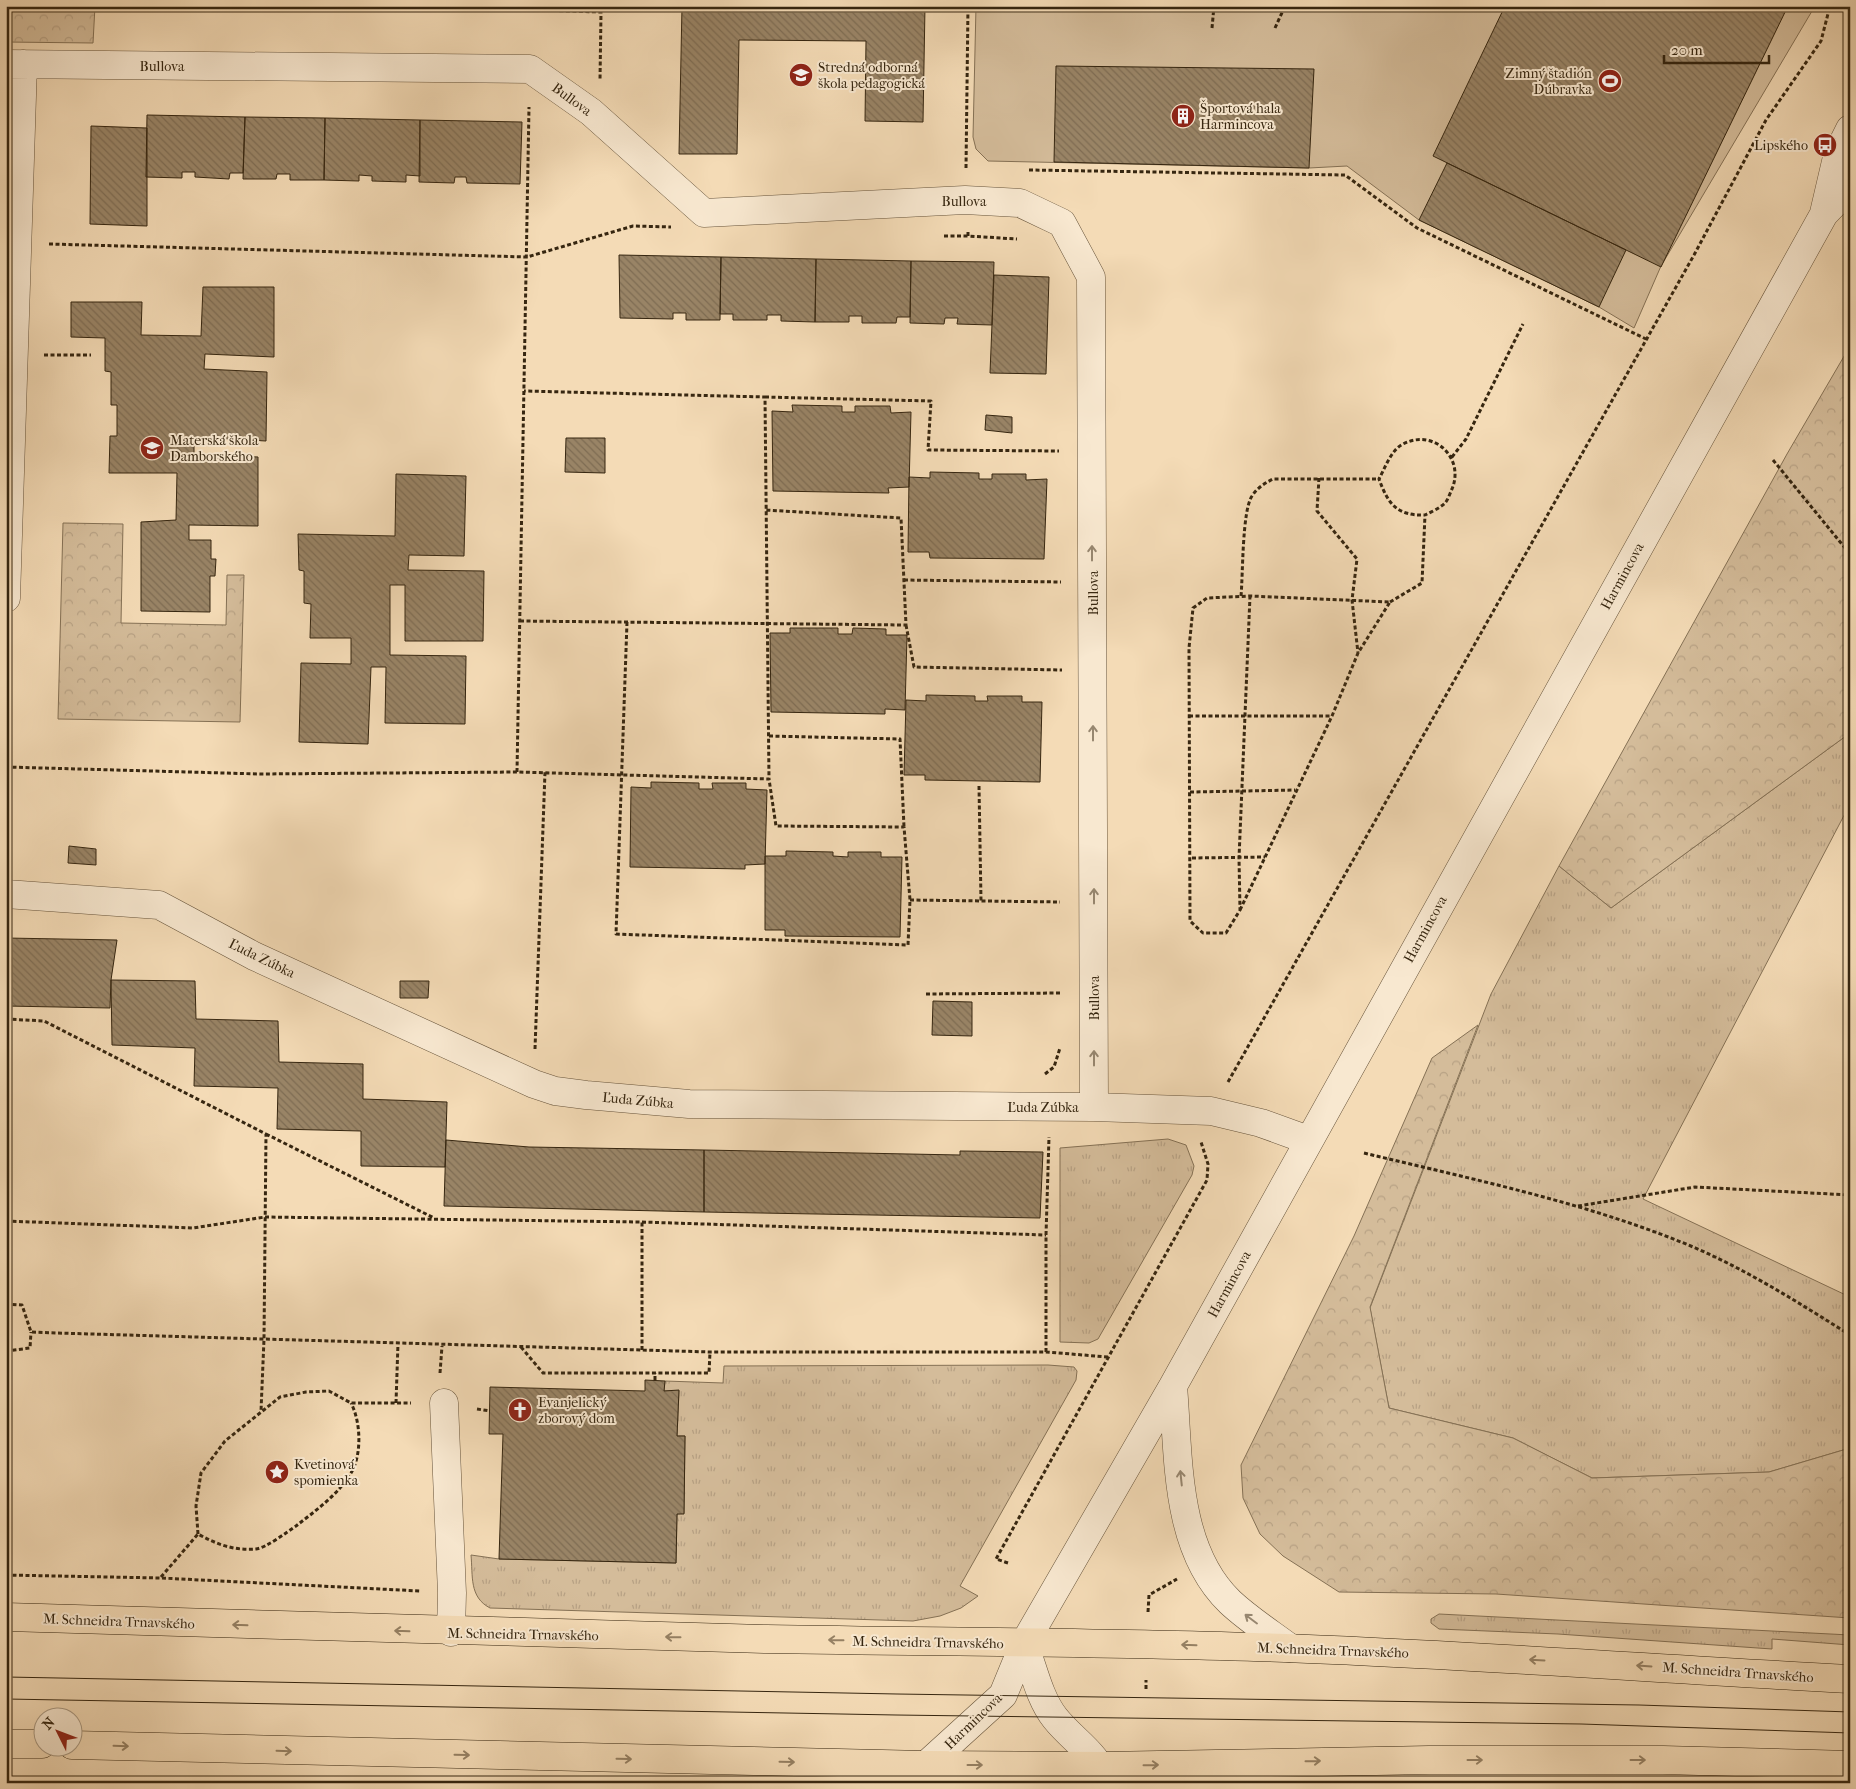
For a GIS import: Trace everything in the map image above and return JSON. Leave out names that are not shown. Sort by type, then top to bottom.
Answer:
[{"type":"main road","name":"M. Schneidra Trnavského","points":[[6,1617],[451,1632],[1290,1648],[1586,1662],[1850,1679]]},
{"type":"main road","points":[[6,1744],[32,1744]]},
{"type":"main road","points":[[82,1745],[926,1765],[1104,1774],[1429,1760],[1605,1760],[1850,1765]]},
{"type":"street","name":"Bullova","points":[[14,64],[530,69],[591,112],[704,213],[965,200],[1020,204],[1062,223],[1091,276],[1094,1107]]},
{"type":"street","points":[[6,598],[14,64]]},
{"type":"street","name":"Harmincova","points":[[1824,214],[1838,153],[1850,129]]},
{"type":"street","name":"Harmincova","points":[[926,1765],[1003,1695],[1024,1644],[1173,1386],[1824,214],[1850,187]]},
{"type":"street","name":"Ľuda Zúbka","points":[[6,894],[159,905],[254,956],[534,1084],[555,1090],[586,1095],[689,1104],[1094,1107],[1211,1111],[1261,1123],[1308,1140]]},
{"type":"street","points":[[1173,1386],[1184,1503],[1190,1530],[1203,1565],[1229,1602],[1290,1648]]},
{"type":"street","points":[[444,1403],[452,1593],[451,1632]]},
{"type":"street","points":[[1024,1644],[1054,1717],[1104,1774]]},
{"type":"street","points":[[6,1735],[32,1742]]},
{"type":"path","points":[[965,200],[968,6]]},
{"type":"path","points":[[1212,28],[1214,6]]},
{"type":"path","points":[[1275,28],[1285,6]]},
{"type":"path","points":[[1228,1082],[1694,255],[1766,120],[1821,41],[1830,6]]},
{"type":"path","points":[[517,772],[530,69]]},
{"type":"path","points":[[958,173],[966,169],[975,170]]},
{"type":"path","points":[[1023,170],[1344,175],[1417,228],[1646,339]]},
{"type":"path","points":[[41,244],[526,257],[633,226],[673,227]]},
{"type":"path","points":[[939,236],[968,236]]},
{"type":"path","points":[[1452,457],[1466,438],[1523,324]]},
{"type":"path","points":[[36,355],[91,356]]},
{"type":"path","points":[[524,391],[931,401],[928,450],[1063,451]]},
{"type":"path","points":[[765,397],[770,779],[776,826],[904,827]]},
{"type":"path","points":[[1418,439],[1436,442],[1452,457],[1457,478],[1446,503],[1425,516],[1409,516],[1395,508],[1384,494],[1379,479],[1391,456],[1402,445],[1418,439]]},
{"type":"path","points":[[1773,460],[1850,554]]},
{"type":"path","points":[[1319,478],[1317,511],[1357,559],[1352,600],[1358,653]]},
{"type":"path","points":[[1241,596],[1247,512],[1251,497],[1262,485],[1272,479],[1379,479]]},
{"type":"path","points":[[766,510],[901,518],[906,625],[914,667],[1070,670]]},
{"type":"path","points":[[1390,602],[1241,596],[1207,598],[1193,608],[1189,648],[1192,858],[1190,921],[1202,933],[1226,933],[1240,910],[1295,790],[1332,716],[1358,653],[1390,602],[1422,583],[1425,516]]},
{"type":"path","points":[[904,580],[1071,582]]},
{"type":"path","points":[[1240,910],[1239,858],[1250,596]]},
{"type":"path","points":[[520,621],[906,625]]},
{"type":"path","points":[[627,622],[616,934],[908,945],[910,900],[900,739],[769,736]]},
{"type":"path","points":[[1189,716],[1332,716]]},
{"type":"path","points":[[6,767],[260,774],[545,772],[770,779]]},
{"type":"path","points":[[534,1084],[545,772]]},
{"type":"path","points":[[980,786],[981,901]]},
{"type":"path","points":[[1190,792],[1242,789],[1295,790]]},
{"type":"path","points":[[1192,858],[1265,857]]},
{"type":"path","points":[[910,900],[1094,902]]},
{"type":"path","points":[[926,994],[1067,993]]},
{"type":"path","points":[[6,1019],[44,1021],[437,1220]]},
{"type":"path","points":[[1046,1352],[1046,1235],[1050,1108]]},
{"type":"path","points":[[261,1411],[264,1339],[266,1134]]},
{"type":"path","points":[[1008,1563],[996,1558],[1207,1180],[1208,1164],[1198,1134]]},
{"type":"path","points":[[1364,1153],[1578,1206],[1682,1242],[1777,1289],[1850,1335]]},
{"type":"path","points":[[1578,1206],[1695,1187],[1850,1195]]},
{"type":"path","points":[[6,1221],[193,1228],[265,1217],[642,1222],[1046,1235]]},
{"type":"path","points":[[642,1222],[642,1350]]},
{"type":"path","points":[[6,1304],[22,1305],[31,1332],[30,1348],[6,1351]]},
{"type":"path","points":[[31,1332],[398,1343],[442,1346],[520,1346],[710,1352],[1046,1352],[1108,1357]]},
{"type":"path","points":[[396,1403],[398,1343]]},
{"type":"path","points":[[441,1367],[442,1346]]},
{"type":"path","points":[[520,1346],[543,1373],[709,1374],[710,1352]]},
{"type":"path","points":[[655,1373],[655,1380]]},
{"type":"path","points":[[161,1578],[198,1534],[196,1506],[201,1473],[225,1441],[280,1397],[306,1392],[330,1391],[350,1403],[356,1412],[360,1440],[352,1472],[322,1506],[286,1533],[258,1549],[220,1546],[198,1534]]},
{"type":"path","points":[[6,1575],[161,1578],[452,1593]]},
{"type":"path","points":[[1149,1601],[1149,1595],[1180,1577]]},
{"type":"path","points":[[1146,1680],[1146,1689]]},
{"type":"green space","points":[[6,6],[95,6],[93,43],[6,42]]},
{"type":"green space","points":[[976,6],[1815,6],[1661,266],[1634,328],[1599,307],[1419,220],[1347,166],[1309,168],[988,161],[976,149],[973,137]]},
{"type":"green space","points":[[1850,346],[1850,733],[1611,908],[1559,866],[1787,454]]},
{"type":"green space","points":[[63,523],[123,524],[121,623],[226,625],[227,575],[244,575],[240,722],[58,719]]},
{"type":"green space","points":[[1850,733],[1850,804],[1643,1199],[1850,1297],[1850,1448],[1769,1472],[1592,1478],[1513,1438],[1389,1408],[1370,1308],[1491,994],[1559,866],[1611,908]]},
{"type":"green space","points":[[1478,1025],[1370,1307],[1389,1408],[1513,1438],[1592,1478],[1769,1472],[1850,1448],[1850,1618],[1496,1594],[1339,1592],[1283,1556],[1260,1534],[1243,1498],[1241,1465],[1354,1236],[1432,1058]]},
{"type":"green space","points":[[1168,1139],[1186,1145],[1194,1166],[1192,1175],[1098,1339],[1089,1343],[1060,1342],[1060,1148]]},
{"type":"green space","points":[[1048,1365],[1074,1367],[1077,1371],[1076,1380],[960,1586],[978,1596],[961,1608],[940,1616],[913,1621],[490,1608],[478,1598],[475,1592],[471,1555],[499,1559],[676,1563],[677,1514],[684,1513],[685,1436],[677,1436],[679,1391],[664,1391],[665,1381],[723,1383],[724,1366]]},
{"type":"green space","points":[[1439,1614],[1850,1635],[1850,1645],[1772,1639],[1772,1649],[1558,1634],[1439,1629],[1431,1623],[1431,1619]]},
{"type":"building","points":[[682,6],[925,6],[923,122],[865,121],[866,41],[739,40],[737,154],[679,154]]},
{"type":"building","name":"Zimný štadión Dúbravka","points":[[1505,6],[1788,6],[1661,267],[1433,156]]},
{"type":"building","name":"Športová hala Harmincova","points":[[1056,66],[1314,69],[1309,168],[1054,162]]},
{"type":"building","points":[[147,115],[245,117],[243,173],[230,173],[229,179],[195,177],[195,172],[182,172],[182,178],[146,177]]},
{"type":"building","points":[[245,117],[325,118],[324,180],[290,180],[290,174],[277,174],[276,179],[243,179]]},
{"type":"building","points":[[325,118],[420,120],[420,176],[406,175],[406,182],[372,181],[372,176],[359,175],[359,181],[324,180]]},
{"type":"building","points":[[420,120],[522,122],[520,184],[467,183],[466,177],[455,177],[454,183],[419,182]]},
{"type":"building","points":[[91,126],[147,128],[147,226],[90,224]]},
{"type":"building","points":[[1447,163],[1626,250],[1599,307],[1419,220]]},
{"type":"building","points":[[619,255],[721,257],[720,320],[686,320],[686,313],[673,313],[673,319],[620,318]]},
{"type":"building","points":[[721,257],[816,259],[815,322],[781,321],[781,315],[767,315],[767,320],[733,320],[733,314],[720,314]]},
{"type":"building","points":[[816,259],[911,261],[910,317],[897,317],[896,323],[862,323],[862,316],[849,316],[849,322],[815,322]]},
{"type":"building","points":[[911,261],[994,262],[992,325],[957,324],[958,318],[945,318],[944,324],[910,323]]},
{"type":"building","points":[[994,275],[1049,277],[1046,374],[990,373]]},
{"type":"building","name":"Materská škola Damborského","points":[[203,287],[274,287],[274,357],[205,354],[204,369],[267,372],[266,441],[194,437],[194,454],[258,457],[258,526],[189,525],[189,540],[211,540],[211,559],[216,559],[215,576],[210,576],[210,612],[141,611],[141,522],[176,520],[177,473],[109,473],[110,436],[117,436],[117,405],[111,405],[111,372],[105,371],[105,338],[71,337],[71,302],[142,302],[141,335],[201,336]]},
{"type":"building","points":[[792,405],[842,406],[842,412],[855,412],[855,406],[890,406],[891,413],[911,412],[909,487],[888,488],[889,493],[773,491],[772,411],[793,412]]},
{"type":"building","points":[[986,415],[1012,417],[1012,433],[985,430]]},
{"type":"building","points":[[566,438],[605,438],[605,473],[565,472]]},
{"type":"building","points":[[930,472],[979,473],[979,479],[992,479],[992,474],[1026,474],[1026,480],[1047,479],[1044,559],[930,558],[929,552],[908,552],[909,477],[930,478]]},
{"type":"building","points":[[396,474],[466,476],[464,556],[409,555],[408,570],[484,571],[483,641],[405,641],[405,585],[390,585],[390,655],[466,656],[465,724],[385,723],[386,667],[371,667],[368,744],[299,742],[301,663],[351,664],[351,638],[310,638],[311,604],[304,603],[304,571],[299,570],[298,534],[395,536]]},
{"type":"building","points":[[790,628],[838,628],[838,634],[852,634],[853,628],[886,629],[886,635],[907,635],[905,710],[885,709],[885,714],[771,712],[770,633],[790,633]]},
{"type":"building","points":[[926,695],[975,696],[975,701],[988,701],[987,696],[1022,696],[1022,702],[1042,702],[1040,782],[925,780],[925,775],[904,775],[906,700],[926,701]]},
{"type":"building","points":[[651,782],[699,783],[699,789],[713,789],[712,783],[746,783],[746,789],[767,790],[765,864],[745,865],[745,869],[630,867],[631,787],[651,788]]},
{"type":"building","points":[[69,846],[96,849],[96,865],[68,863]]},
{"type":"building","points":[[786,851],[833,852],[833,856],[848,857],[848,852],[881,852],[881,857],[902,857],[900,937],[785,936],[785,930],[765,930],[765,856],[786,856]]},
{"type":"building","points":[[6,938],[117,940],[111,980],[110,1008],[6,1006]]},
{"type":"building","points":[[111,980],[195,981],[196,1019],[278,1021],[279,1062],[363,1064],[363,1099],[447,1102],[445,1167],[361,1166],[361,1131],[277,1129],[278,1088],[194,1086],[195,1048],[112,1045]]},
{"type":"building","points":[[400,981],[429,981],[428,998],[400,998]]},
{"type":"building","points":[[933,1001],[972,1002],[972,1036],[932,1035]]},
{"type":"building","points":[[446,1140],[529,1147],[704,1150],[704,1212],[444,1206]]},
{"type":"building","points":[[704,1150],[960,1155],[960,1151],[1043,1152],[1040,1218],[704,1212]]},
{"type":"building","points":[[645,1380],[665,1381],[664,1391],[679,1390],[677,1436],[685,1436],[684,1514],[677,1514],[676,1563],[499,1559],[503,1434],[489,1434],[490,1387],[645,1391]]},
{"type":"tram line","points":[[6,1677],[897,1694],[1639,1705],[1850,1712]]},
{"type":"tram line","points":[[6,1699],[896,1715],[1581,1724],[1850,1733]]},
{"type":"place","name":"Stredná odborná škola pedagogická","points":[[801,75]]},
{"type":"place","name":"Zimný štadión Dúbravka","points":[[1610,81]]},
{"type":"place","name":"Športová hala Harmincova","points":[[1183,116]]},
{"type":"place","name":"Lipského","points":[[1825,145]]},
{"type":"place","name":"Materská škola Damborského","points":[[152,448]]},
{"type":"place","name":"Evanjelický zborový dom","points":[[520,1410]]},
{"type":"place","name":"Kvetinová spomienka","points":[[277,1472]]}]
